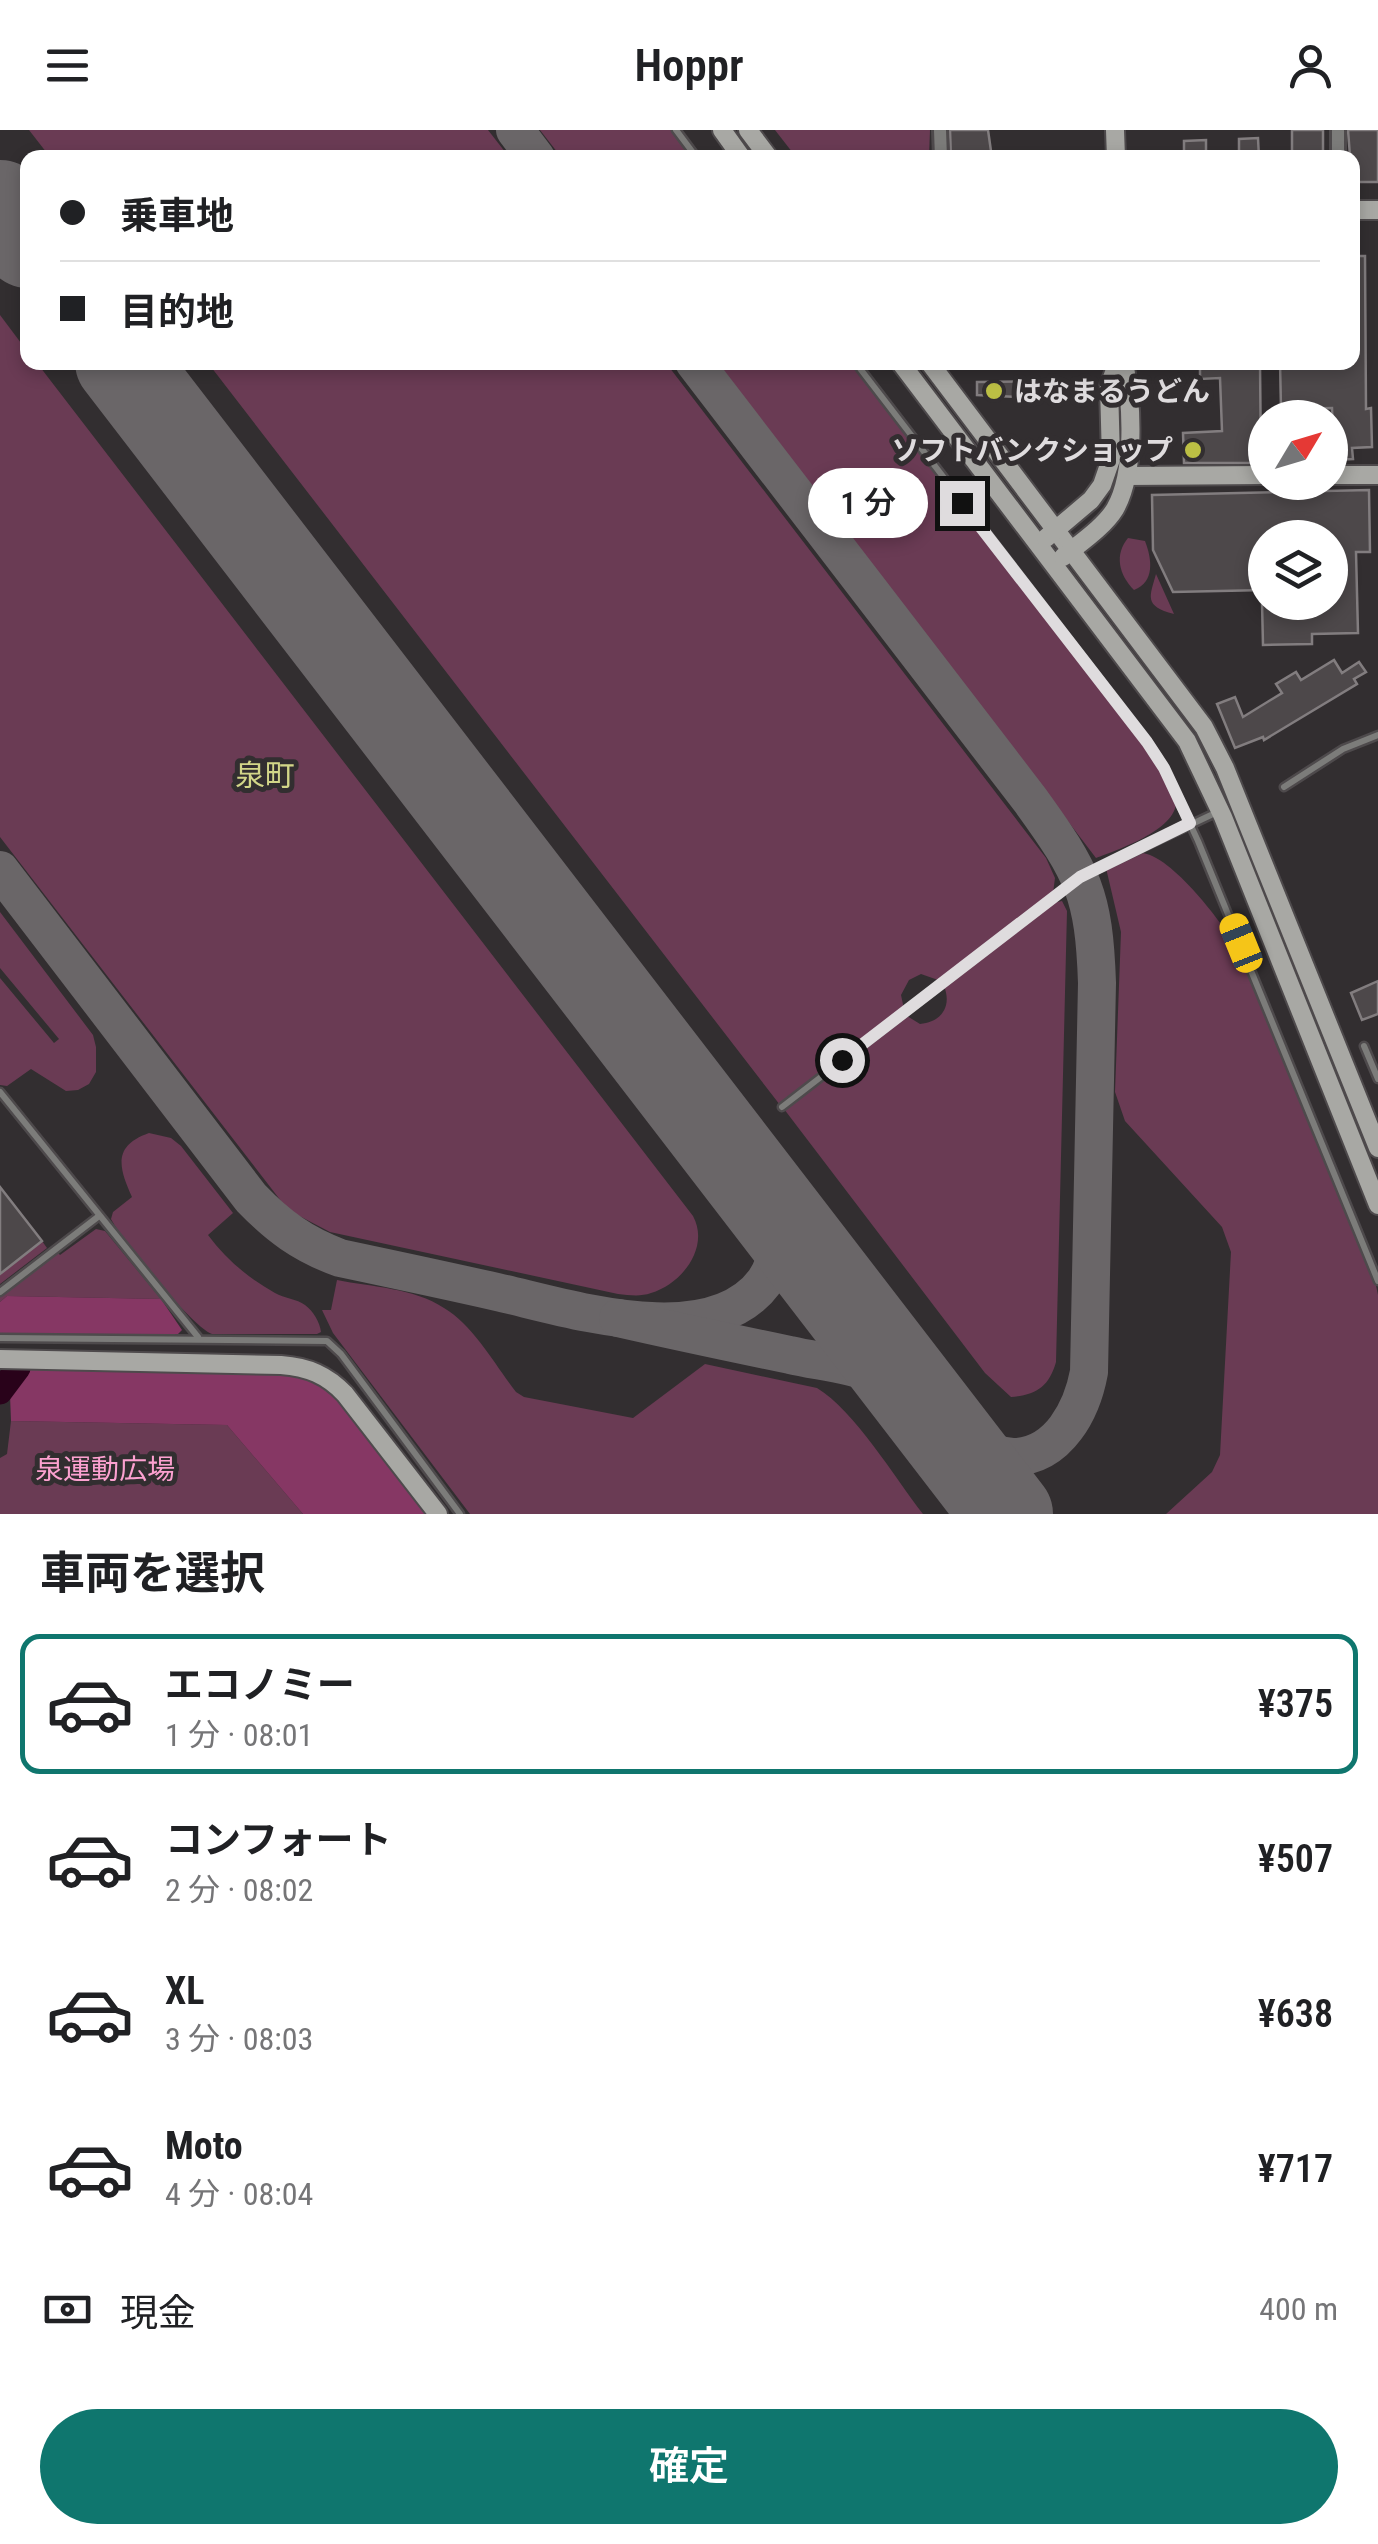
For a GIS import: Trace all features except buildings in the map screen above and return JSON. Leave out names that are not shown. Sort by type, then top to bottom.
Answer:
[{"type":"street","points":[[906,370],[1187,741],[1223,817],[1378,1205]]},
{"type":"street","points":[[934,370],[1204,726],[1225,768],[1378,1148]]},
{"type":"street","points":[[1038,544],[1091,500],[1102,484],[1111,459],[1109,386],[1117,370]]},
{"type":"street","points":[[1054,564],[1114,510],[1127,476],[1128,379],[1124,370]]},
{"type":"street","points":[[1348,475],[1378,474]]},
{"type":"street","points":[[1127,476],[1248,476]]},
{"type":"street","points":[[0,1358],[281,1365],[315,1372],[331,1380],[345,1394],[438,1514]]},
{"type":"lane","points":[[860,370],[1147,742],[1170,779],[1378,1280]]},
{"type":"lane","points":[[1284,787],[1343,748],[1378,736]]},
{"type":"lane","points":[[782,1107],[1080,877],[1211,815]]},
{"type":"lane","points":[[1364,1046],[1378,1079]]},
{"type":"lane","points":[[0,1092],[198,1338]]},
{"type":"lane","points":[[0,1292],[99,1216]]},
{"type":"lane","points":[[0,1338],[327,1342],[341,1354],[460,1514]]},
{"type":"green space","points":[[29,130],[488,130],[504,150],[45,150]]},
{"type":"green space","points":[[540,130],[672,130],[688,150],[556,150]]},
{"type":"green space","points":[[775,130],[930,130],[929,150],[791,150]]},
{"type":"green space","points":[[0,315],[20,342],[20,370],[42,370],[693,1216],[698,1240],[690,1263],[662,1288],[647,1294],[618,1294],[330,1232],[288,1210],[0,837]]},
{"type":"green space","points":[[213,370],[671,370],[1046,858],[1055,878],[1053,893],[938,980],[921,974],[909,980],[901,995],[904,1009],[780,1105]]},
{"type":"green space","points":[[723,370],[856,370],[1158,764],[1176,799],[1175,810],[1145,837],[1096,858]]},
{"type":"green space","points":[[1128,538],[1145,541],[1150,562],[1146,582],[1134,590],[1120,565],[1121,551]]},
{"type":"green space","points":[[1156,574],[1174,614],[1153,604]]},
{"type":"green space","points":[[1141,853],[1153,856],[1182,878],[1239,951],[1374,1276],[1378,1295],[1378,1514],[1166,1514],[1212,1472],[1220,1455],[1231,1252],[1222,1227],[1125,1121],[1115,1092],[1121,932],[1106,868]]},
{"type":"green space","points":[[1062,901],[1067,911],[1056,1362],[1050,1378],[1040,1388],[1011,1397],[985,1373],[784,1109],[907,1016],[920,1024],[934,1020],[946,1006],[944,986],[1053,903]]},
{"type":"green space","points":[[0,912],[93,1035],[96,1072],[89,1084],[78,1090],[66,1091],[31,1069],[7,1086],[0,1085],[0,978],[54,1043],[59,1039],[0,968]]},
{"type":"green space","points":[[149,1133],[171,1138],[181,1146],[233,1213],[208,1235],[215,1244],[256,1281],[305,1305],[316,1317],[321,1332],[212,1334],[158,1282],[111,1219],[113,1212],[132,1197],[122,1167],[124,1151]]},
{"type":"green space","points":[[96,1229],[105,1231],[161,1299],[7,1296],[0,1302],[0,1294],[56,1251],[60,1255]]},
{"type":"green space","points":[[42,1241],[47,1248],[0,1284],[0,1274]]},
{"type":"green space","points":[[337,1280],[406,1292],[444,1308],[474,1335],[516,1392],[524,1397],[633,1418],[705,1364],[817,1388],[859,1428],[923,1514],[470,1514],[333,1333],[322,1310],[331,1310]]},
{"type":"green space","name":"泉運動広場","points":[[11,1421],[227,1425],[303,1514],[0,1514],[0,1458],[7,1454]]},
{"type":"shaded area","points":[[7,1296],[161,1299],[182,1330],[178,1334],[0,1334],[0,1302]]},
{"type":"shaded area","points":[[28,1367],[285,1371],[314,1380],[334,1396],[426,1514],[303,1514],[227,1425],[11,1421],[10,1395]]},
{"type":"waterway","points":[[0,1392],[18,1368]]},
{"type":"taxiway","points":[[515,130],[530,150]]},
{"type":"taxiway","points":[[618,1318],[872,1373],[980,1447],[1015,1457],[1044,1448],[1066,1428],[1081,1401],[1089,1372],[1097,983],[1093,927],[1082,886],[1063,847],[1031,801],[700,370]]},
{"type":"taxiway","points":[[0,870],[251,1198],[291,1233],[326,1253],[599,1315],[675,1321],[710,1316],[741,1303],[765,1281],[775,1260],[776,1238],[762,1195]]},
{"type":"runway","points":[[0,206],[20,232]]},
{"type":"runway","points":[[127,370],[1007,1514]]},
{"type":"place","name":"はなまるうどん","points":[[994,391]]},
{"type":"place","name":"ソフトバンクショップ","points":[[1193,450]]},
{"type":"district","name":"泉町","points":[[265,775]]},
{"type":"route","points":[[842,1060],[1080,877],[1190,823],[1147,742],[962,503]]}]
